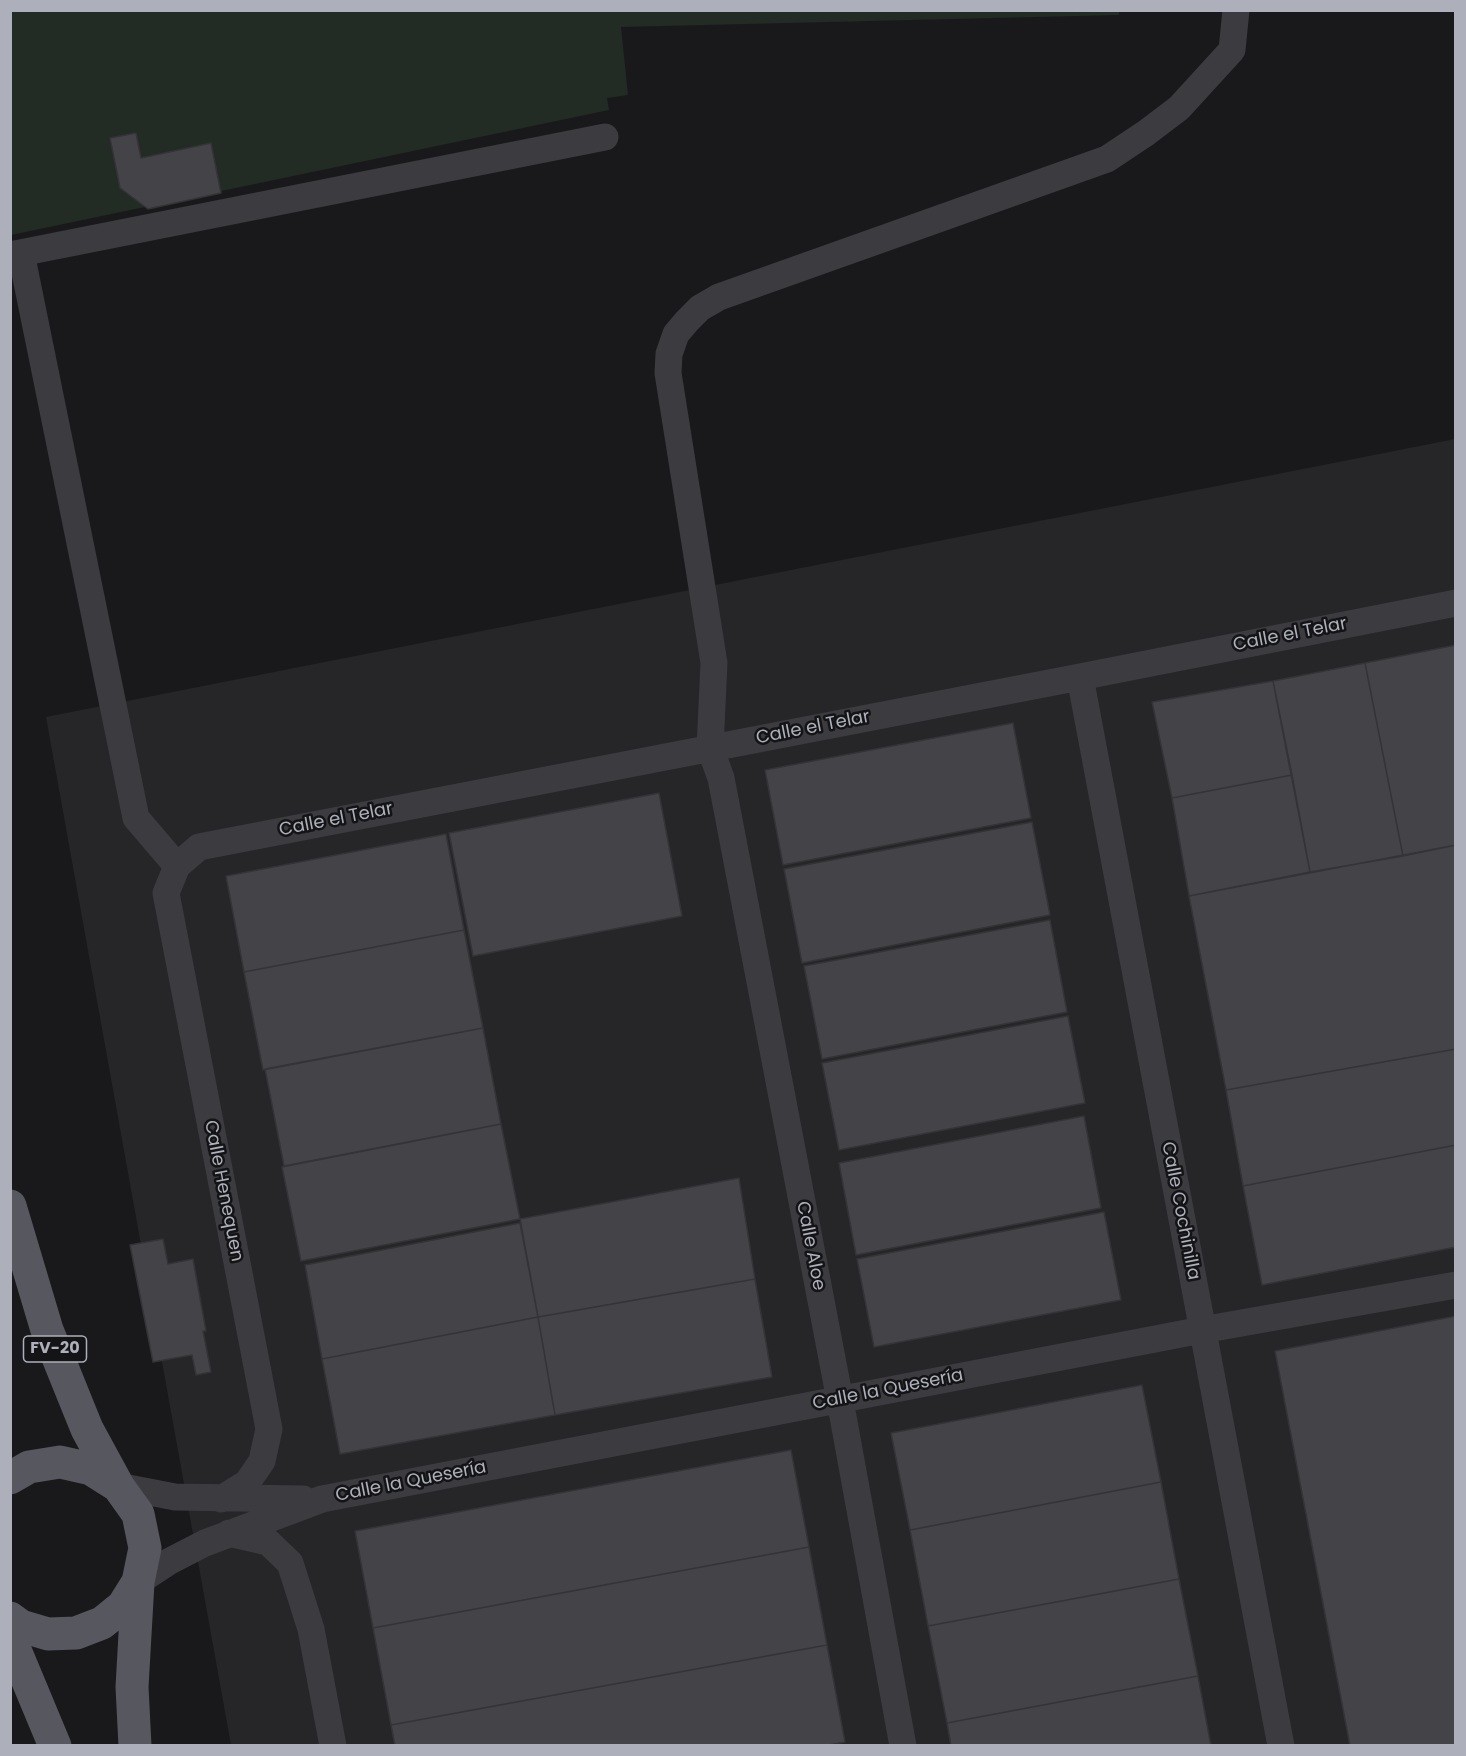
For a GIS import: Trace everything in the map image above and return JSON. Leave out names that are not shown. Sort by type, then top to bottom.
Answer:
[{"type":"main road","name":"FV-20","points":[[10,1206],[47,1330],[87,1429],[118,1486],[138,1514],[145,1548],[138,1582],[132,1687],[135,1746]]},
{"type":"main road","name":"FV-20","points":[[10,1478],[29,1467],[60,1462],[91,1469],[118,1486]]},
{"type":"main road","name":"FV-20","points":[[10,1618],[21,1626],[48,1634],[76,1633],[102,1623],[116,1612],[123,1606],[138,1582]]},
{"type":"main road","points":[[10,1638],[56,1746]]},
{"type":"street","points":[[710,748],[714,663],[668,373],[669,354],[676,334],[700,308],[719,297],[1107,159],[1179,108],[1232,50],[1236,10]]},
{"type":"street","points":[[177,866],[136,818],[16,254],[604,138]]},
{"type":"street","name":"Calle el Telar","points":[[177,866],[199,846],[1455,603]]},
{"type":"street","name":"Calle Cochinilla","points":[[1080,677],[1281,1746]]},
{"type":"street","name":"Calle Aloe","points":[[710,748],[721,778],[840,1400],[903,1746]]},
{"type":"street","name":"Calle Henequen","points":[[177,866],[166,892],[269,1429],[262,1461],[247,1483],[221,1499]]},
{"type":"street","name":"Calle la Quesería","points":[[138,1582],[170,1561],[205,1543],[322,1498],[1202,1330],[1455,1285]]},
{"type":"street","name":"Calle la Quesería","points":[[118,1486],[175,1497],[322,1498]]},
{"type":"street","points":[[229,1533],[268,1542],[290,1563],[310,1629],[333,1746]]},
{"type":"shaded area","points":[[10,11],[1119,11],[1119,15],[621,27],[628,95],[607,98],[609,110],[11,235]]},
{"type":"shaded area","points":[[1455,439],[1455,1745],[231,1745],[46,717]]},
{"type":"building","points":[[136,133],[141,158],[211,143],[221,193],[148,209],[120,188],[110,138]]},
{"type":"building","points":[[1456,645],[1456,845],[1403,856],[1365,663]]},
{"type":"building","points":[[1365,663],[1403,856],[1310,872],[1273,681]]},
{"type":"building","points":[[1273,681],[1292,775],[1172,798],[1152,702]]},
{"type":"building","points":[[1013,723],[1031,818],[783,865],[765,770]]},
{"type":"building","points":[[1292,775],[1310,872],[1189,896],[1172,798]]},
{"type":"building","points":[[659,793],[682,916],[473,956],[449,833]]},
{"type":"building","points":[[1032,822],[1050,915],[802,963],[784,869]]},
{"type":"building","points":[[446,834],[464,930],[244,972],[226,876]]},
{"type":"building","points":[[1456,845],[1456,1049],[1226,1090],[1189,896]]},
{"type":"building","points":[[1050,920],[1067,1012],[822,1059],[804,966]]},
{"type":"building","points":[[464,930],[483,1028],[263,1070],[244,972]]},
{"type":"building","points":[[1068,1016],[1085,1103],[839,1150],[822,1063]]},
{"type":"building","points":[[483,1028],[501,1124],[284,1166],[265,1069]]},
{"type":"building","points":[[1456,1049],[1456,1145],[1243,1186],[1226,1090]]},
{"type":"building","points":[[1084,1116],[1101,1208],[856,1255],[839,1163]]},
{"type":"building","points":[[501,1124],[520,1219],[301,1261],[282,1167]]},
{"type":"building","points":[[1456,1145],[1456,1247],[1262,1285],[1243,1186]]},
{"type":"building","points":[[739,1178],[755,1279],[538,1317],[520,1219]]},
{"type":"building","points":[[1104,1212],[1121,1300],[874,1347],[857,1259]]},
{"type":"building","points":[[520,1223],[538,1317],[322,1359],[305,1265]]},
{"type":"building","points":[[163,1239],[168,1264],[193,1259],[211,1372],[196,1375],[192,1355],[153,1362],[130,1245]]},
{"type":"building","points":[[755,1279],[772,1377],[555,1415],[538,1317]]},
{"type":"building","points":[[1456,1316],[1456,1746],[1350,1746],[1275,1351]]},
{"type":"building","points":[[538,1317],[555,1415],[340,1454],[322,1359]]},
{"type":"building","points":[[1142,1385],[1161,1482],[910,1530],[891,1433]]},
{"type":"building","points":[[791,1450],[809,1547],[373,1628],[355,1531]]},
{"type":"building","points":[[1161,1482],[1179,1579],[928,1626],[910,1530]]},
{"type":"building","points":[[809,1547],[827,1645],[391,1725],[373,1628]]},
{"type":"building","points":[[1179,1579],[1198,1676],[947,1723],[928,1626]]},
{"type":"building","points":[[827,1645],[845,1742],[824,1746],[395,1746],[391,1725]]},
{"type":"building","points":[[1198,1676],[1211,1746],[951,1746],[947,1723]]}]
